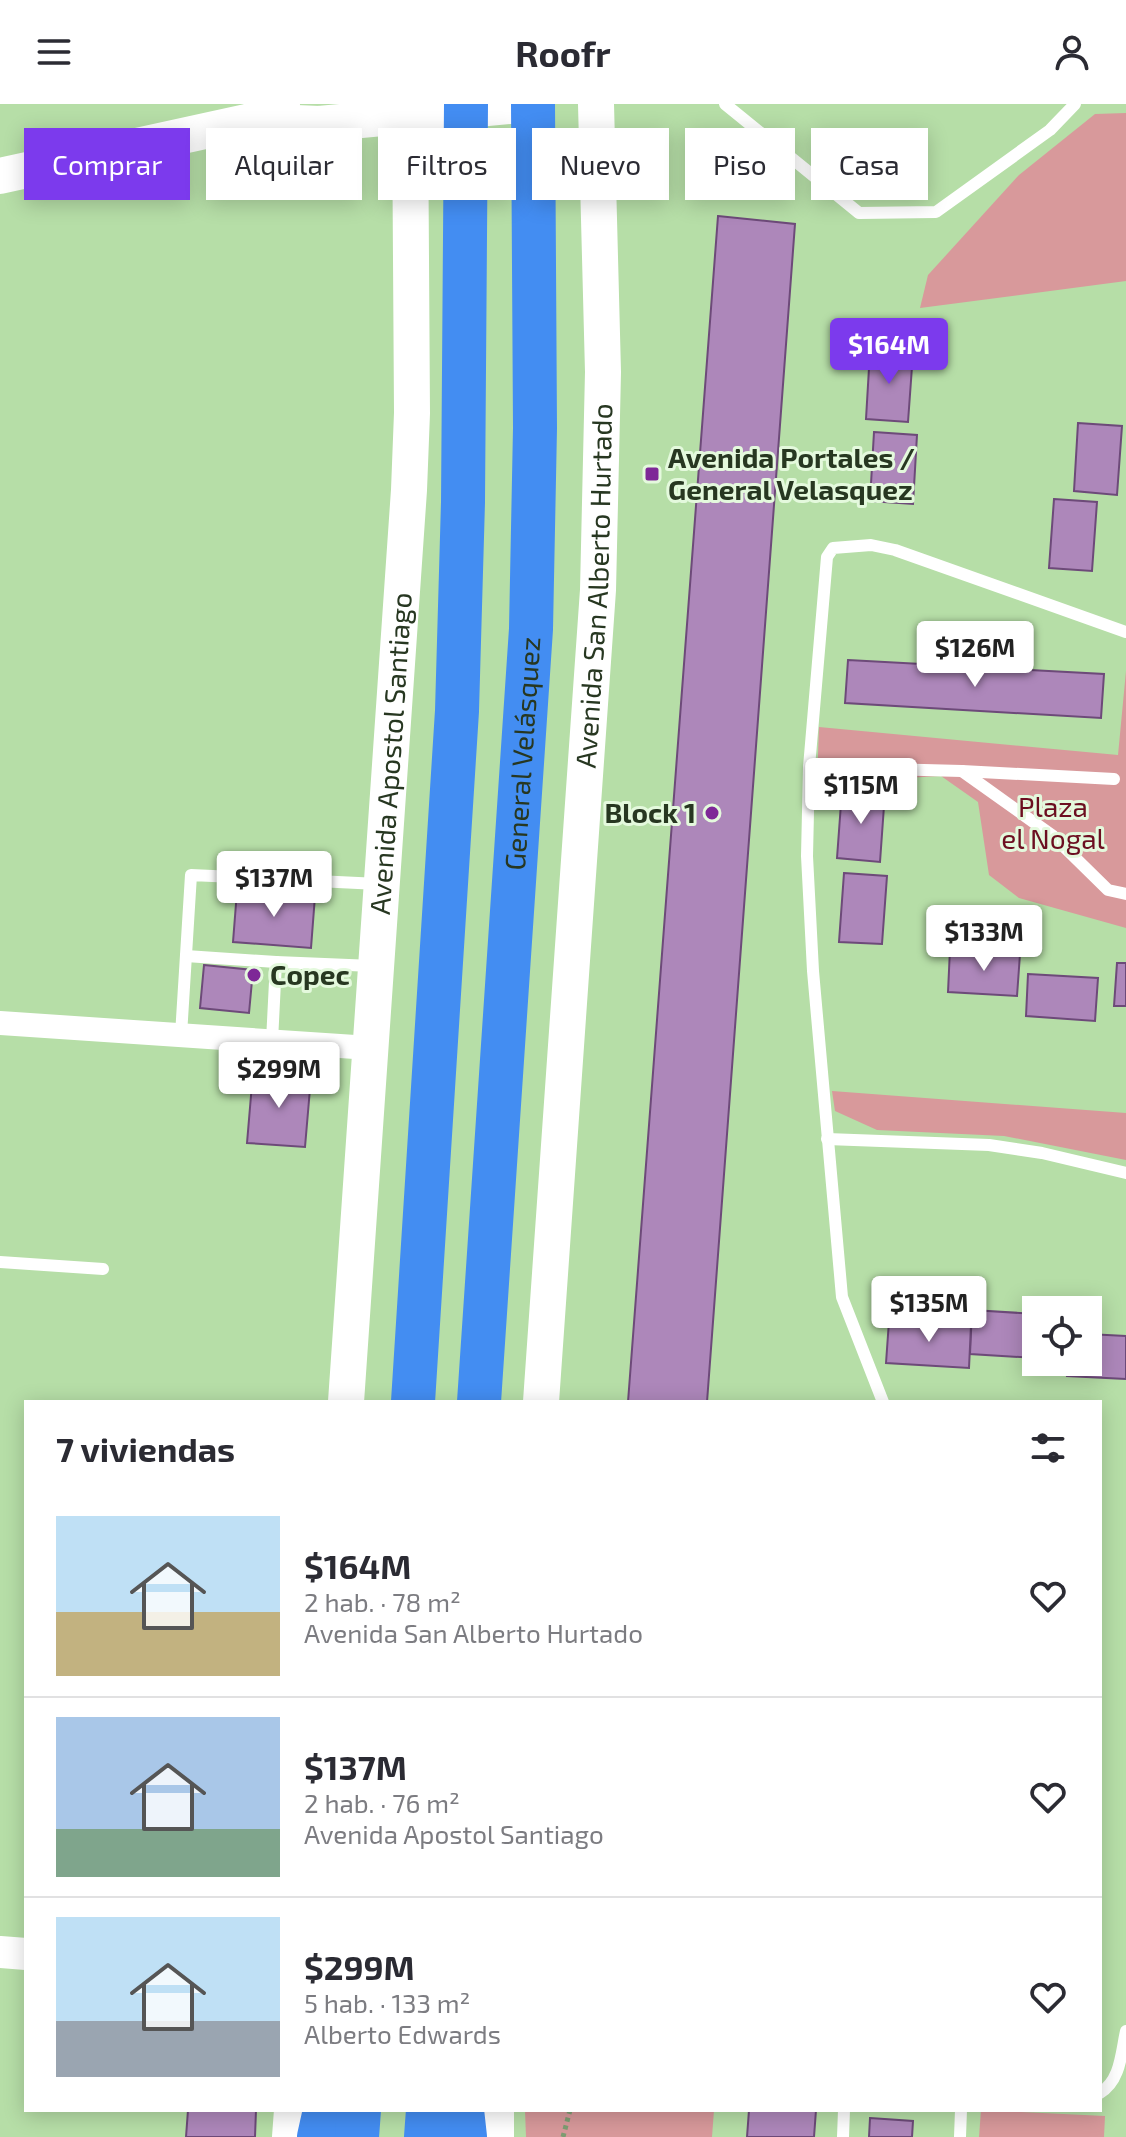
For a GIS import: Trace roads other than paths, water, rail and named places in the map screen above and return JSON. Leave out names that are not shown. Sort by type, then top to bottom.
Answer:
[{"type":"highway","name":"General Velásquez","points":[[479,1400],[531,629],[535,428],[532,104]]},
{"type":"highway","points":[[413,1400],[457,711],[462,517],[429,109]]},
{"type":"highway","points":[[319,2137],[325,2112]]},
{"type":"highway","points":[[357,2137],[359,2112]]},
{"type":"highway","points":[[426,2137],[428,2112]]},
{"type":"highway","points":[[462,2112],[465,2137]]},
{"type":"main road","points":[[0,176],[266,112],[319,124],[429,109],[532,104]]},
{"type":"main road","name":"Avenida San Alberto Hurtado","points":[[541,1400],[598,590],[603,372],[596,104]]},
{"type":"main road","name":"Avenida Apostol Santiago","points":[[346,1400],[405,556],[429,109]]},
{"type":"main road","points":[[290,2137],[292,2112]]},
{"type":"main road","points":[[496,2112],[496,2137]]},
{"type":"street","points":[[0,1023],[370,1048]]},
{"type":"street","points":[[0,1952],[24,1954]]},
{"type":"lane","points":[[725,104],[859,213],[874,213],[936,212],[1050,130],[1075,104]]},
{"type":"lane","points":[[882,1400],[842,1297],[813,971],[807,856],[809,767],[827,557],[833,548],[871,545],[895,550],[1126,632]]},
{"type":"lane","points":[[809,767],[1114,779]]},
{"type":"lane","points":[[962,771],[1053,836],[1108,890],[1126,894]]},
{"type":"lane","points":[[181,1035],[191,875],[382,884]]},
{"type":"lane","points":[[186,956],[376,967]]},
{"type":"lane","points":[[272,1041],[276,962]]},
{"type":"lane","points":[[827,1139],[989,1145],[1042,1153],[1126,1173]]},
{"type":"lane","points":[[0,1262],[103,1269]]},
{"type":"lane","points":[[1102,2092],[1117,2074],[1126,2031]]},
{"type":"lane","points":[[843,2137],[844,2112]]},
{"type":"lane","points":[[960,2137],[961,2112]]},
{"type":"place","name":"Avenida Portales / General Velasquez","points":[[652,474]]},
{"type":"place","name":"Block 1","points":[[712,813]]},
{"type":"place","name":"Copec","points":[[254,975]]},
{"type":"park label","name":"Plaza el Nogal","points":[[1053,823]]}]
